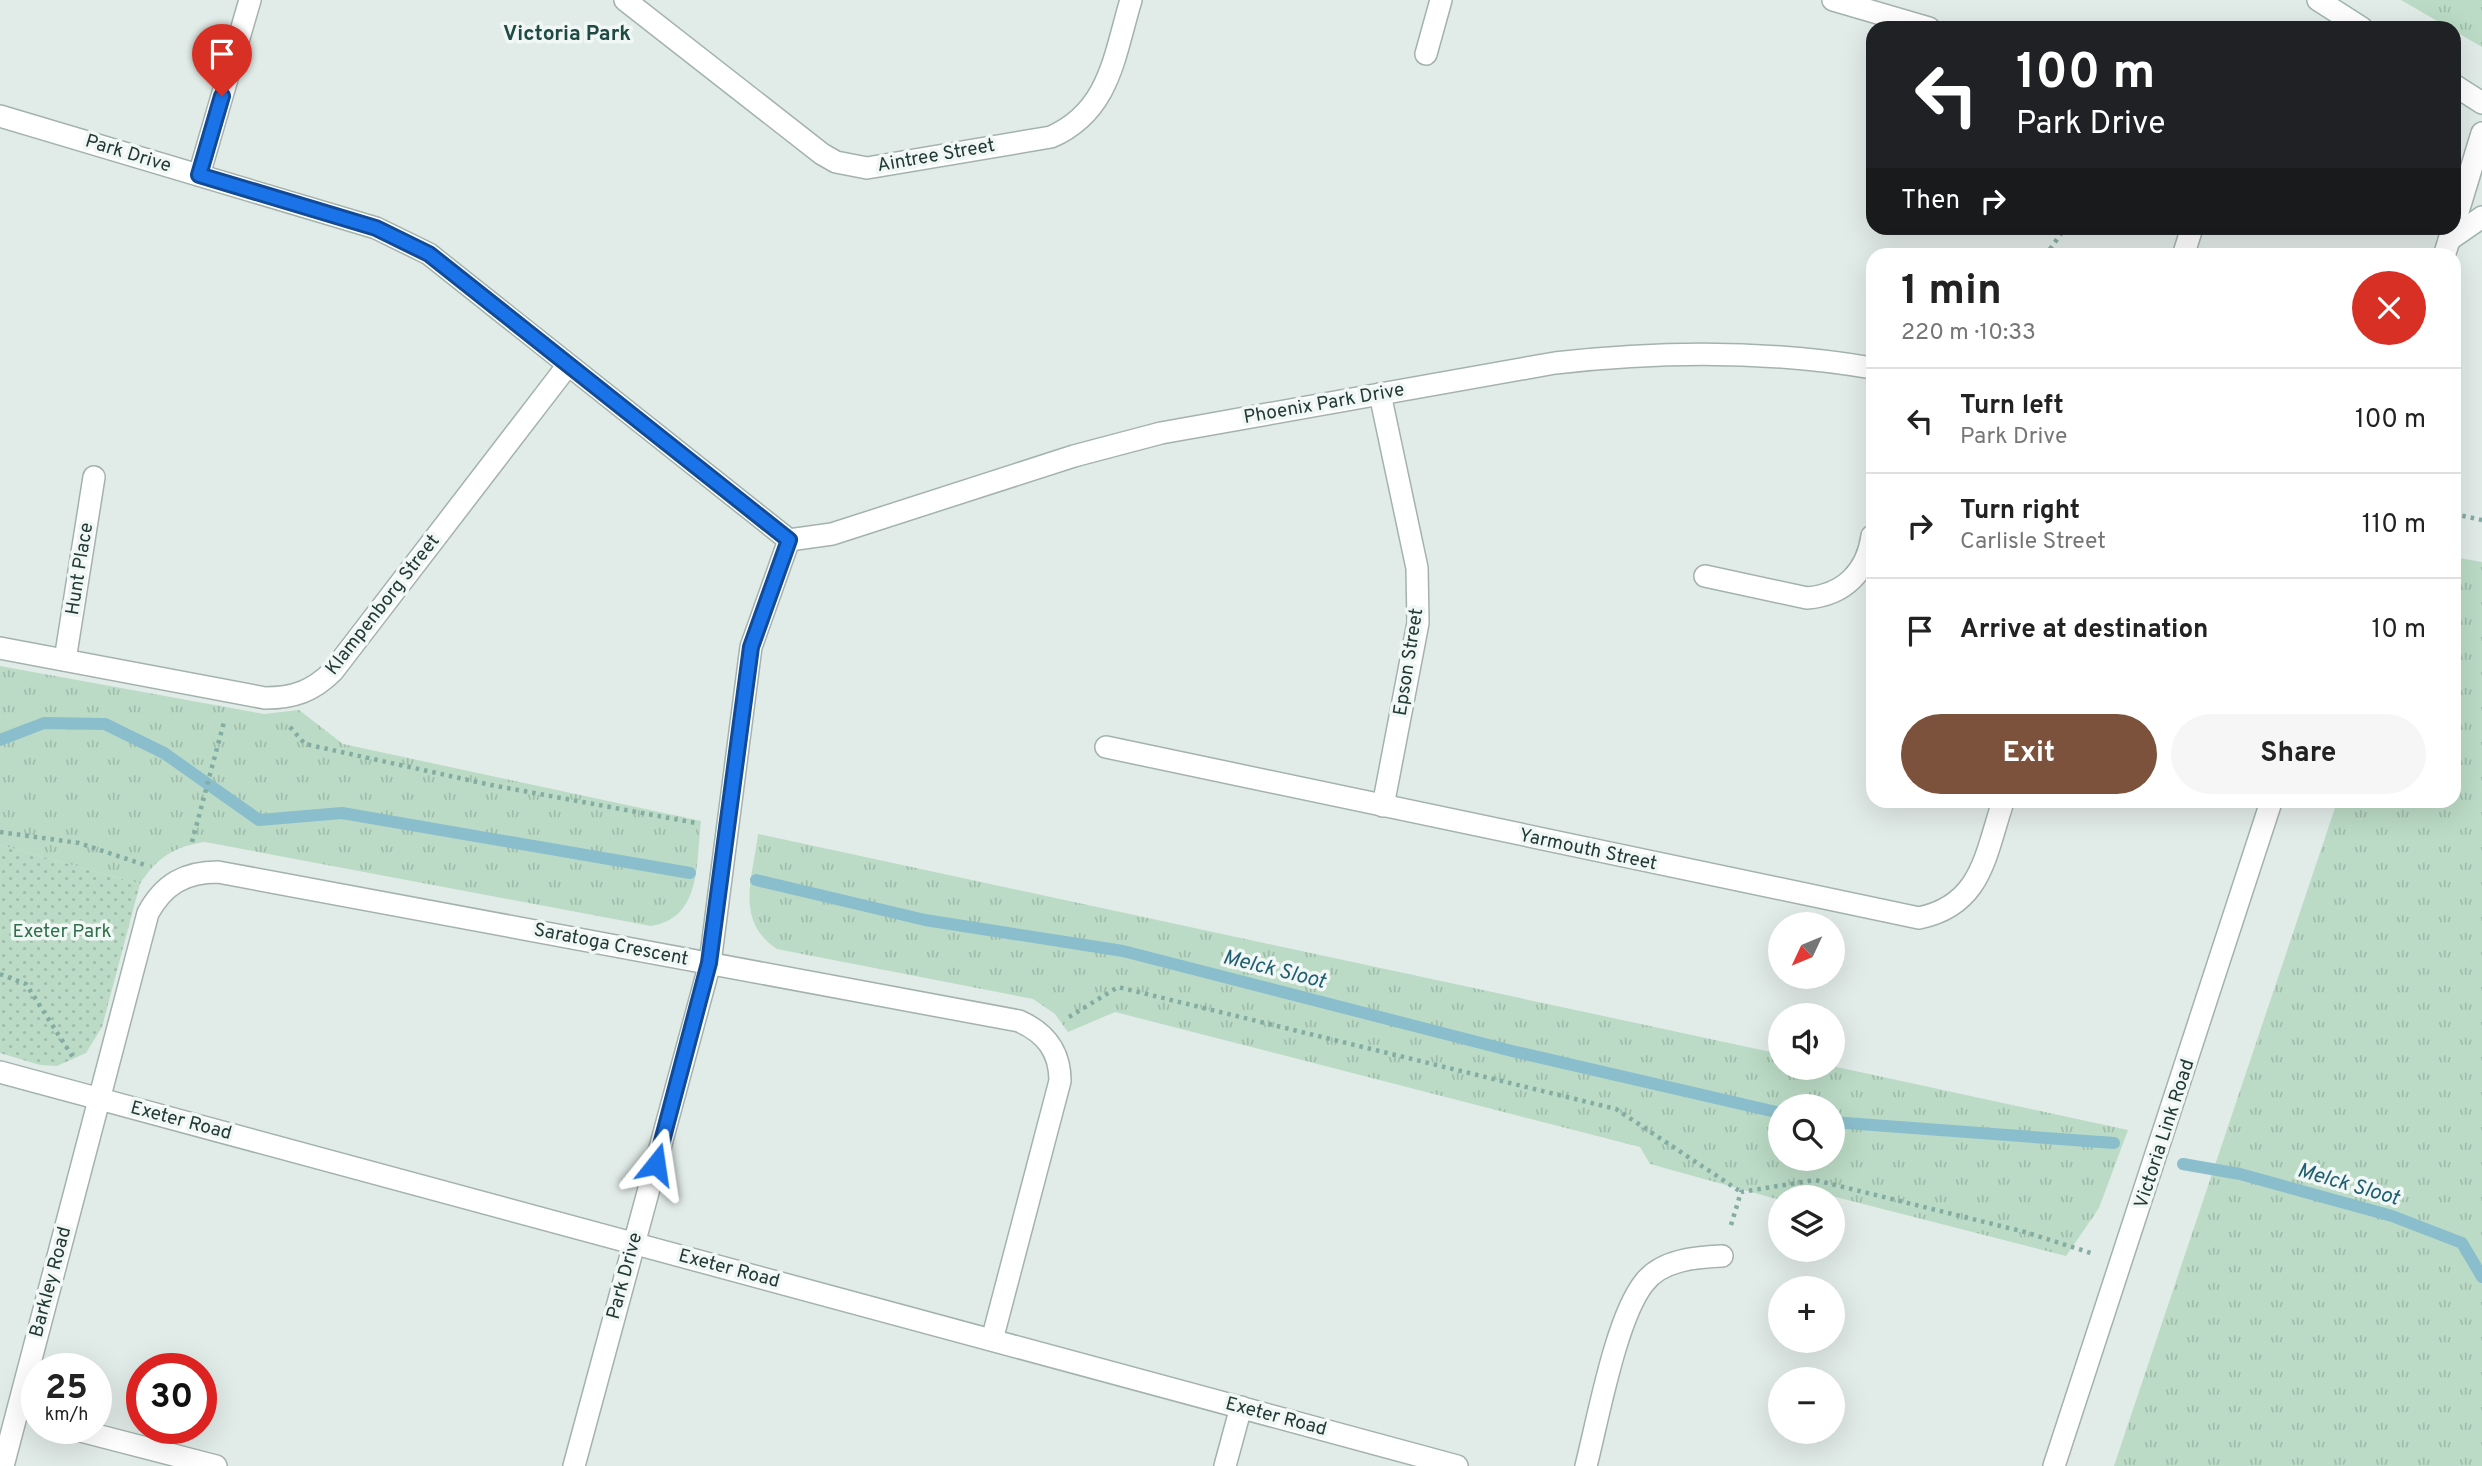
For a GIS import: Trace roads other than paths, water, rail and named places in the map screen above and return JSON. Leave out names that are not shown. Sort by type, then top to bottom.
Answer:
[{"type":"street","points":[[199,175],[250,0]]},
{"type":"street","name":"Aintree Street","points":[[625,0],[822,154],[836,163],[867,168],[1051,137],[1070,129],[1086,116],[1103,90],[1131,0]]},
{"type":"street","points":[[1426,54],[1441,0]]},
{"type":"street","points":[[1833,0],[1904,21]]},
{"type":"street","points":[[2318,0],[2351,21]]},
{"type":"street","points":[[2461,90],[2482,103]]},
{"type":"street","name":"Park Drive","points":[[0,116],[376,228],[405,241],[429,254],[789,540],[751,647],[709,963],[574,1466]]},
{"type":"street","points":[[2461,201],[2482,133]]},
{"type":"street","points":[[2461,230],[2482,217]]},
{"type":"street","name":"Phoenix Park Drive","points":[[789,540],[832,534],[1074,456],[1161,433],[1555,363],[1650,355],[1814,358],[1866,367]]},
{"type":"street","name":"Klampenborg Street","points":[[0,648],[265,698],[285,698],[303,693],[333,671],[568,365]]},
{"type":"street","name":"Epson Street","points":[[1380,394],[1417,568],[1419,594],[1418,623],[1383,806]]},
{"type":"street","name":"Hunt Place","points":[[65,660],[94,477]]},
{"type":"street","points":[[1705,576],[1807,598],[1821,597],[1846,585],[1860,572],[1866,561]]},
{"type":"street","name":"Yarmouth Street","points":[[1106,747],[1919,918],[1939,914],[1968,893],[1977,879],[2001,808]]},
{"type":"street","name":"Victoria Link Road","points":[[2054,1466],[2269,808]]},
{"type":"street","name":"Saratoga Crescent","points":[[98,1099],[148,913],[157,898],[183,877],[200,872],[218,872],[1019,1021],[1042,1033],[1055,1052],[1060,1081],[992,1340]]},
{"type":"street","name":"Exeter Road","points":[[0,1072],[1457,1466]]},
{"type":"street","name":"Barkley Road","points":[[41,1353],[98,1099]]},
{"type":"street","points":[[1586,1466],[1625,1318],[1644,1281],[1682,1258],[1722,1256]]},
{"type":"street","points":[[1225,1466],[1241,1407]]},
{"type":"street","name":"Barkley Road","points":[[3,1466],[21,1429]]},
{"type":"street","points":[[112,1439],[216,1466]]},
{"type":"waterway","points":[[0,740],[44,723],[105,724],[164,753],[259,820],[342,813],[690,873]]},
{"type":"waterway","name":"Melck Sloot","points":[[756,880],[925,920],[1123,951],[1512,1051],[1768,1110]]},
{"type":"waterway","name":"Melck Sloot","points":[[1845,1123],[2114,1143]]},
{"type":"waterway","name":"Melck Sloot","points":[[2183,1164],[2240,1174],[2392,1216],[2462,1243],[2482,1277]]},
{"type":"district","name":"Victoria Park","points":[[567,34]]},
{"type":"park label","name":"Exeter Park","points":[[62,932]]}]
